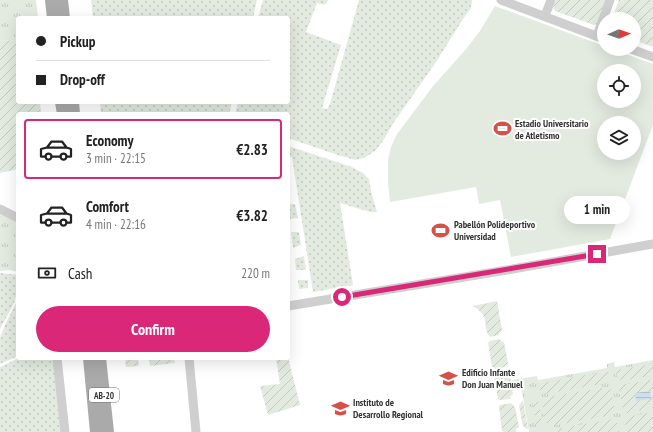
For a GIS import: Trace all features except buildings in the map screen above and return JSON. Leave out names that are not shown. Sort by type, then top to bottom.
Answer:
[{"type":"main road","points":[[51,0],[53,16]]},
{"type":"main road","points":[[62,0],[64,16]]},
{"type":"main road","name":"AB-20","points":[[88,360],[96,432]]},
{"type":"main road","name":"AB-20","points":[[100,360],[108,432]]},
{"type":"street","points":[[501,0],[597,36]]},
{"type":"street","points":[[544,16],[551,0]]},
{"type":"street","points":[[607,12],[610,0]]},
{"type":"street","points":[[641,53],[653,57]]},
{"type":"street","points":[[0,209],[16,217]]},
{"type":"street","points":[[290,306],[653,244]]},
{"type":"street","points":[[57,360],[65,432]]},
{"type":"street","points":[[189,360],[196,432]]},
{"type":"green space","points":[[0,0],[36,0],[38,16],[16,16],[16,41],[0,40]]},
{"type":"green space","points":[[91,0],[257,0],[253,16],[93,16]]},
{"type":"green space","points":[[263,0],[328,0],[325,5],[317,3],[306,32],[341,45],[322,108],[327,109],[330,104],[359,0],[472,0],[471,8],[436,62],[394,122],[383,141],[375,151],[364,158],[355,160],[290,139],[290,112],[236,112],[238,104],[290,104],[290,16],[259,16]]},
{"type":"green space","points":[[556,0],[606,0],[602,12],[597,12],[597,24],[594,25],[555,11],[553,8]]},
{"type":"green space","points":[[619,0],[653,0],[653,47],[641,43],[641,12],[615,12]]},
{"type":"green space","name":"Estadio Universitario de Atletismo","points":[[495,6],[597,43],[597,56],[631,56],[653,64],[653,125],[641,157],[641,116],[597,116],[597,160],[640,160],[610,239],[511,257],[500,200],[479,204],[476,187],[390,202],[388,160],[391,147],[397,134],[434,85],[480,31]]},
{"type":"green space","points":[[0,40],[16,41],[16,104],[40,104],[41,112],[16,112],[16,169],[0,173]]},
{"type":"green space","points":[[100,104],[232,104],[230,112],[101,112]]},
{"type":"green space","points":[[290,147],[352,167],[363,173],[369,179],[377,212],[370,212],[340,203],[353,285],[313,292],[292,157],[290,157]]},
{"type":"green space","points":[[290,204],[295,204],[298,218],[290,219]]},
{"type":"green space","points":[[0,214],[16,222],[16,272],[10,270],[0,271]]},
{"type":"green space","points":[[291,232],[299,232],[301,245],[293,248]]},
{"type":"green space","points":[[304,256],[306,270],[296,270],[295,259]]},
{"type":"green space","points":[[0,273],[16,275],[16,296],[14,303],[0,329]]},
{"type":"green space","points":[[298,280],[308,280],[308,288],[299,289]]},
{"type":"green space","points":[[497,301],[502,330],[499,335],[490,337],[487,332],[483,315],[473,306]]},
{"type":"green space","points":[[16,303],[16,357],[0,364],[0,338]]},
{"type":"green space","points":[[499,339],[504,342],[508,363],[504,367],[495,369],[492,367],[488,343]]},
{"type":"green space","points":[[16,359],[53,360],[62,432],[0,432],[0,367]]},
{"type":"green space","points":[[125,360],[138,360],[139,366],[126,367]]},
{"type":"green space","points":[[149,360],[174,360],[175,363],[150,366]]},
{"type":"green space","points":[[276,360],[289,360],[300,405],[268,415],[260,386],[280,384]]},
{"type":"green space","points":[[653,360],[653,432],[529,432],[521,386],[515,387],[512,380],[537,376],[538,380],[607,368],[607,364],[614,362],[615,367]]},
{"type":"green space","points":[[653,364],[653,375],[622,381],[617,376],[616,370]]},
{"type":"green space","points":[[505,371],[510,375],[513,394],[510,399],[501,400],[498,399],[494,376],[495,373]]},
{"type":"green space","points":[[608,371],[609,379],[607,383],[545,394],[543,391],[538,389],[537,384]]},
{"type":"green space","points":[[653,379],[653,408],[627,413],[623,409],[619,389],[622,385]]},
{"type":"green space","points":[[608,387],[611,390],[615,410],[613,415],[550,426],[545,421],[542,403],[545,401],[546,397]]},
{"type":"green space","points":[[532,398],[539,402],[542,423],[539,428],[537,428]]},
{"type":"green space","points":[[522,401],[528,429],[523,426],[519,406]]},
{"type":"green space","points":[[511,403],[515,407],[519,427],[516,429],[516,432],[505,432],[502,431],[499,407],[500,405]]},
{"type":"green space","points":[[653,412],[653,432],[627,432],[625,421],[627,417]]},
{"type":"green space","points":[[613,419],[617,423],[619,432],[550,432],[550,430]]},
{"type":"water","points":[[650,391],[651,399],[636,401],[635,393]]},
{"type":"place","name":"Estadio Universitario de Atletismo","points":[[502,129]]},
{"type":"place","name":"Pabellón Polideportivo Universidad","points":[[441,230]]},
{"type":"place","name":"Edificio Infante Don Juan Manuel","points":[[449,378]]},
{"type":"place","name":"Instituto de Desarrollo Regional","points":[[340,408]]},
{"type":"route","points":[[342,297],[597,254]]}]
